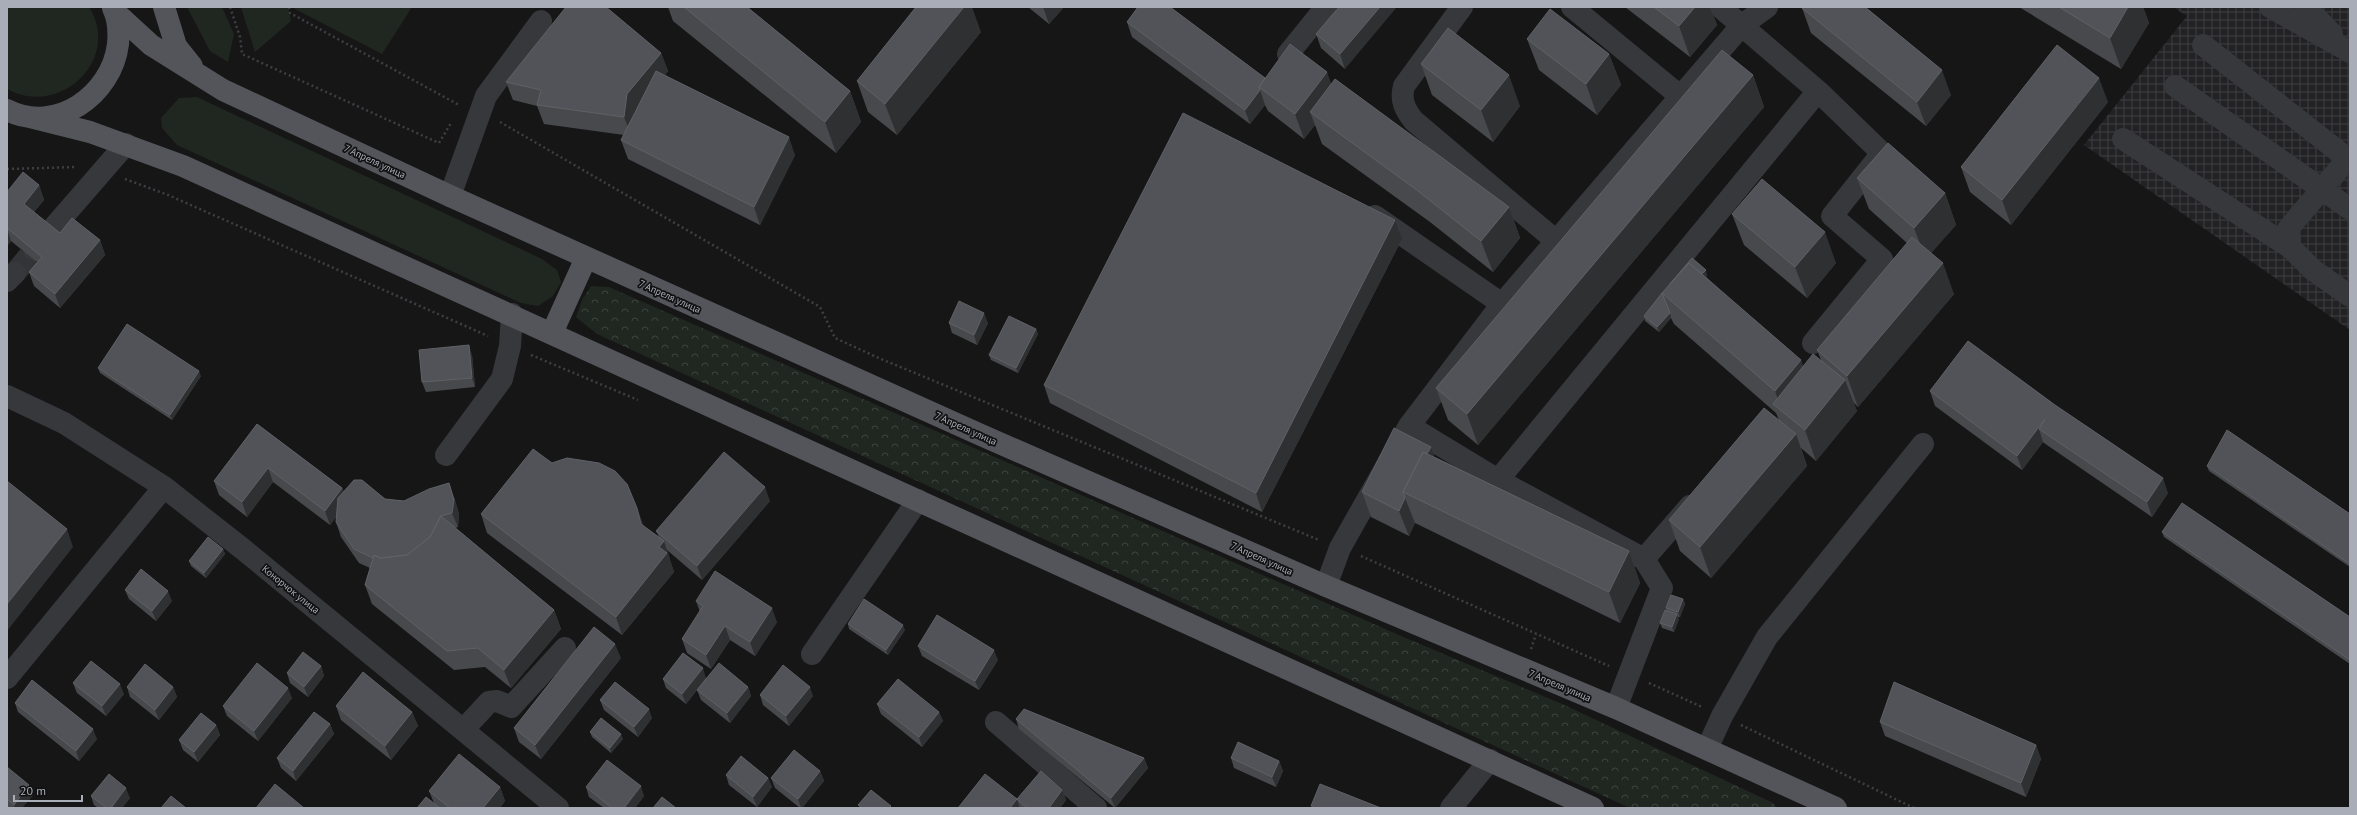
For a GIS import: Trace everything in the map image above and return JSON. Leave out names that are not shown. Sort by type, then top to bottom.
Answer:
[{"type":"main road","points":[[164,7],[176,46],[202,78]]},
{"type":"main road","points":[[15,115],[53,116],[74,109],[93,96],[108,78],[116,57],[119,34],[113,9]]},
{"type":"main road","name":"7 Апреля улица","points":[[113,9],[151,45],[223,90],[450,196],[850,377],[1326,586],[1616,708],[1836,808]]},
{"type":"main road","points":[[15,115],[90,132],[183,166],[512,314],[1593,808]]},
{"type":"main road","points":[[552,333],[586,258]]},
{"type":"street","points":[[1288,54],[1326,7]]},
{"type":"street","points":[[1462,7],[1404,86],[1402,95],[1403,103],[1414,121],[1555,240]]},
{"type":"street","points":[[1572,7],[1680,96]]},
{"type":"street","points":[[1720,7],[1818,92],[1882,153],[1832,216],[1882,259],[1813,343]]},
{"type":"street","points":[[1326,586],[1340,548],[1409,426],[1502,304],[1555,240],[1742,25],[1768,7]]},
{"type":"street","points":[[2270,7],[2350,52],[2306,7]]},
{"type":"street","points":[[450,196],[486,96],[541,21]]},
{"type":"street","points":[[2203,45],[2349,157],[2321,188],[2288,230],[2291,248]]},
{"type":"street","points":[[2175,86],[2350,209]]},
{"type":"street","points":[[1498,480],[1818,92]]},
{"type":"street","points":[[2123,139],[2291,248],[2313,270],[2350,296]]},
{"type":"street","points":[[34,250],[126,144]]},
{"type":"street","points":[[1361,206],[1502,304]]},
{"type":"street","points":[[446,455],[502,379],[510,346],[512,314]]},
{"type":"street","name":"Конорчок улица","points":[[7,396],[64,423],[164,487],[244,550],[558,808]]},
{"type":"street","points":[[1409,426],[1498,480],[1644,559],[1662,588],[1616,708]]},
{"type":"street","points":[[1707,749],[1722,716],[1767,637],[1923,444]]},
{"type":"street","points":[[7,678],[164,487]]},
{"type":"street","points":[[1644,559],[1704,489]]},
{"type":"street","points":[[812,654],[918,500]]},
{"type":"street","points":[[463,730],[489,702],[497,701],[511,707],[566,648]]},
{"type":"street","points":[[996,722],[1096,808]]},
{"type":"street","points":[[1451,808],[1490,760]]},
{"type":"path","points":[[230,7],[240,37],[242,54],[439,143],[453,118]]},
{"type":"path","points":[[289,7],[290,13],[460,106],[457,112]]},
{"type":"path","points":[[480,114],[507,126],[820,307],[835,338],[881,359],[1376,562],[1722,716],[1914,808]]},
{"type":"shaded area","points":[[2173,7],[2350,7],[2350,330],[2084,145],[2187,16]]},
{"type":"green space","points":[[7,7],[89,7],[97,27],[98,46],[92,63],[80,78],[65,90],[47,96],[27,96],[7,89]]},
{"type":"green space","points":[[187,7],[222,7],[234,34],[228,62],[210,51]]},
{"type":"green space","points":[[241,7],[288,7],[291,21],[255,52]]},
{"type":"green space","points":[[294,7],[412,7],[382,54],[295,9]]},
{"type":"green space","points":[[197,97],[542,259],[557,270],[561,282],[553,296],[538,306],[521,303],[177,145],[162,128],[161,118],[179,98]]},
{"type":"green space","points":[[591,286],[609,287],[1401,636],[1562,704],[1773,803],[1777,808],[1630,808],[597,334],[576,317],[582,300]]},
{"type":"building","points":[[566,7],[606,7],[661,53],[627,94],[624,117],[537,105],[541,90],[506,82]]},
{"type":"building","points":[[684,7],[747,7],[850,91],[825,122]]},
{"type":"building","points":[[916,7],[964,7],[885,104],[857,81]]},
{"type":"building","points":[[1138,7],[1170,7],[1265,78],[1259,87],[1260,90],[1245,110],[1127,22]]},
{"type":"building","points":[[1339,7],[1380,7],[1340,54],[1316,34]]},
{"type":"building","points":[[1654,7],[1695,7],[1679,26]]},
{"type":"building","points":[[1865,7],[1942,70],[1917,102],[1802,8]]},
{"type":"building","points":[[2059,7],[2128,7],[2110,38]]},
{"type":"building","points":[[1550,9],[1609,54],[1586,84],[1527,39]]},
{"type":"building","points":[[1448,28],[1509,75],[1481,110],[1421,64]]},
{"type":"building","points":[[1290,44],[1327,72],[1295,114],[1259,87]]},
{"type":"building","points":[[2057,45],[2099,78],[2002,200],[1961,167]]},
{"type":"building","points":[[1722,50],[1753,75],[1467,414],[1436,388]]},
{"type":"building","points":[[656,71],[789,137],[754,207],[621,140]]},
{"type":"building","points":[[1335,79],[1509,207],[1481,241],[1418,191],[1310,112]]},
{"type":"building","points":[[1183,113],[1395,220],[1256,493],[1044,385]]},
{"type":"building","points":[[1888,143],[1945,193],[1914,228],[1857,178]]},
{"type":"building","points":[[23,172],[39,185],[24,204],[60,233],[72,218],[100,240],[55,294],[29,272],[42,257],[7,228],[7,192]]},
{"type":"building","points":[[1762,179],[1825,232],[1795,267],[1732,214]]},
{"type":"building","points":[[1912,237],[1943,263],[1847,376],[1817,350]]},
{"type":"building","points":[[1692,258],[1706,270],[1702,274],[1689,263],[1669,285]]},
{"type":"building","points":[[1689,263],[1801,360],[1775,391],[1662,293]]},
{"type":"building","points":[[1662,293],[1670,313],[1657,327],[1644,316]]},
{"type":"building","points":[[959,301],[984,313],[974,335],[949,323]]},
{"type":"building","points":[[1009,316],[1036,329],[1016,368],[989,355]]},
{"type":"building","points":[[127,324],[199,371],[170,415],[98,368]]},
{"type":"building","points":[[1968,341],[2055,405],[2163,478],[2147,502],[2039,429],[2045,419],[2017,456],[1930,391]]},
{"type":"building","points":[[469,345],[472,378],[422,382],[419,350]]},
{"type":"building","points":[[1813,354],[1845,380],[1805,430],[1773,404]]},
{"type":"building","points":[[1764,408],[1796,434],[1700,547],[1669,520]]},
{"type":"building","points":[[257,424],[342,488],[325,511],[268,468],[242,502],[214,481]]},
{"type":"building","points":[[1394,428],[1431,447],[1427,454],[1423,452],[1403,492],[1405,498],[1399,511],[1362,492]]},
{"type":"building","points":[[2227,430],[2350,514],[2350,564],[2207,466]]},
{"type":"building","points":[[533,449],[552,463],[567,458],[599,463],[615,471],[627,484],[637,508],[641,524],[664,541],[659,547],[667,553],[616,617],[481,514]]},
{"type":"building","points":[[724,452],[765,487],[697,566],[656,531]]},
{"type":"building","points":[[1423,452],[1629,551],[1609,592],[1403,492]]},
{"type":"building","points":[[354,480],[362,480],[385,499],[404,501],[429,489],[449,483],[454,500],[452,513],[440,516],[430,537],[407,555],[380,558],[374,555],[373,558],[354,549],[336,522],[338,498]]},
{"type":"building","points":[[7,481],[67,529],[7,604]]},
{"type":"building","points":[[2182,503],[2350,617],[2350,660],[2162,532]]},
{"type":"building","points":[[441,516],[554,610],[504,670],[478,648],[447,651],[365,585],[374,555],[380,558],[407,555],[430,537]]},
{"type":"building","points":[[208,537],[223,549],[204,573],[189,561]]},
{"type":"building","points":[[141,569],[168,591],[152,611],[125,590]]},
{"type":"building","points":[[715,571],[772,608],[750,642],[725,626],[706,655],[682,639],[703,606],[696,601]]},
{"type":"building","points":[[1671,595],[1683,599],[1678,612],[1666,608]]},
{"type":"building","points":[[864,599],[903,625],[886,650],[848,624]]},
{"type":"building","points":[[1665,610],[1677,614],[1672,627],[1660,623]]},
{"type":"building","points":[[937,615],[994,650],[975,681],[918,646]]},
{"type":"building","points":[[594,627],[615,644],[535,745],[514,728]]},
{"type":"building","points":[[303,652],[321,666],[304,687],[287,673]]},
{"type":"building","points":[[683,653],[703,668],[682,694],[663,679]]},
{"type":"building","points":[[91,661],[120,684],[102,706],[73,683]]},
{"type":"building","points":[[257,663],[288,688],[254,731],[223,706]]},
{"type":"building","points":[[719,663],[748,687],[727,713],[697,690]]},
{"type":"building","points":[[145,664],[173,687],[155,710],[127,687]]},
{"type":"building","points":[[783,665],[810,687],[786,716],[760,695]]},
{"type":"building","points":[[363,672],[412,712],[385,746],[336,706]]},
{"type":"building","points":[[898,679],[939,712],[919,737],[877,704]]},
{"type":"building","points":[[32,680],[93,729],[76,751],[15,703]]},
{"type":"building","points":[[615,682],[649,709],[634,727],[600,700]]},
{"type":"building","points":[[1894,682],[2036,745],[2021,783],[1880,722]]},
{"type":"building","points":[[1024,709],[1144,758],[1111,798],[1016,719]]},
{"type":"building","points":[[314,712],[330,724],[293,771],[277,758]]},
{"type":"building","points":[[201,713],[216,725],[194,752],[179,740]]},
{"type":"building","points":[[601,718],[621,734],[610,748],[590,732]]},
{"type":"building","points":[[1238,742],[1279,761],[1272,777],[1231,758]]},
{"type":"building","points":[[794,750],[820,771],[798,799],[771,778]]},
{"type":"building","points":[[459,754],[500,787],[483,808],[450,808],[429,791]]},
{"type":"building","points":[[741,756],[768,778],[753,797],[726,775]]},
{"type":"building","points":[[607,760],[641,786],[624,808],[612,808],[586,787]]},
{"type":"building","points":[[7,767],[29,785],[14,805],[7,799]]},
{"type":"building","points":[[1041,771],[1062,790],[1049,808],[1027,808],[1017,799]]},
{"type":"building","points":[[109,774],[126,788],[111,808],[107,808],[91,796]]},
{"type":"building","points":[[985,774],[1017,799],[1010,808],[958,808]]},
{"type":"building","points":[[275,784],[304,808],[256,808]]},
{"type":"building","points":[[1320,784],[1381,808],[1315,808],[1311,806]]},
{"type":"building","points":[[871,790],[891,806],[889,808],[862,808],[858,805]]},
{"type":"building","points":[[171,796],[186,808],[161,808]]},
{"type":"building","points":[[426,797],[440,808],[417,808]]},
{"type":"building","points":[[662,797],[676,808],[653,808]]},
{"type":"tunnel","points":[[15,273],[34,250]]}]
